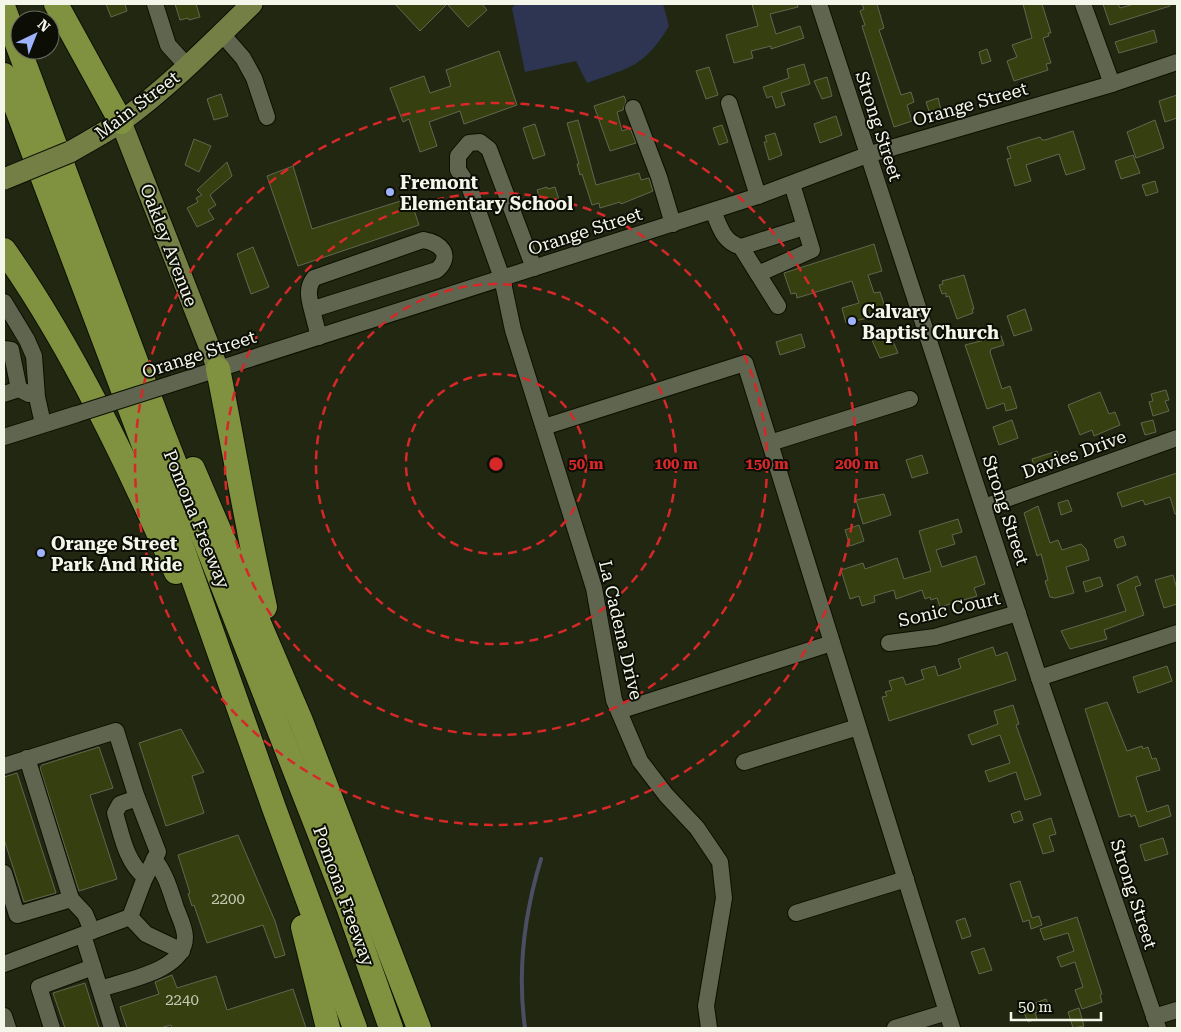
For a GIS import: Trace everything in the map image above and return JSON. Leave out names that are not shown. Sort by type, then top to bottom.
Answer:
[{"type":"highway","points":[[56,4],[112,127]]},
{"type":"highway","name":"Pomona Freeway","points":[[4,9],[113,303],[349,909],[391,1028]]},
{"type":"highway","name":"Pomona Freeway","points":[[4,75],[177,533],[274,808],[355,1028]]},
{"type":"highway","points":[[4,250],[61,342],[117,447],[243,721]]},
{"type":"highway","points":[[113,303],[207,499],[301,721],[419,1028]]},
{"type":"highway","points":[[218,369],[248,514],[252,548],[270,630],[301,721]]},
{"type":"highway","points":[[274,808],[328,1028]]},
{"type":"highway","points":[[388,944],[427,1028]]},
{"type":"main road","name":"Main Street","points":[[4,179],[55,159],[112,127],[188,67],[252,4]]},
{"type":"main road","name":"Oakley Avenue","points":[[112,127],[218,369]]},
{"type":"street","points":[[155,4],[168,45],[188,67]]},
{"type":"street","name":"Strong Street","points":[[819,4],[1038,678],[1156,1023]]},
{"type":"street","points":[[1083,4],[1112,84]]},
{"type":"street","points":[[222,34],[243,58],[254,78],[267,117]]},
{"type":"street","name":"Orange Street","points":[[4,437],[713,211],[792,184],[867,155],[1112,84],[1177,62]]},
{"type":"street","points":[[729,103],[758,196]]},
{"type":"street","points":[[633,108],[659,177],[673,224]]},
{"type":"street","name":"La Cadena Drive","points":[[534,268],[489,149],[483,144],[472,142],[458,156],[458,170],[469,186],[502,278],[513,330],[594,588],[614,700],[640,761],[666,795],[698,828],[720,862],[724,898],[706,1006],[709,1028]]},
{"type":"street","points":[[758,274],[812,250],[792,184]]},
{"type":"street","points":[[713,211],[725,238],[731,244],[742,247],[804,226]]},
{"type":"street","points":[[313,314],[317,308],[437,270],[444,264],[445,256],[441,248],[432,242],[423,240],[314,278],[309,284],[308,293],[313,314],[319,337]]},
{"type":"street","points":[[742,247],[778,306]]},
{"type":"street","points":[[4,302],[27,340],[34,356],[36,398],[43,424]]},
{"type":"street","points":[[4,349],[11,350],[20,389]]},
{"type":"street","points":[[544,427],[746,363],[952,1028]]},
{"type":"street","points":[[4,394],[20,389],[36,398]]},
{"type":"street","points":[[770,443],[910,399]]},
{"type":"street","name":"Davies Drive","points":[[984,507],[1177,438]]},
{"type":"street","name":"Sonic Court","points":[[889,643],[936,637],[1018,613]]},
{"type":"street","points":[[1038,678],[1177,633]]},
{"type":"street","points":[[619,711],[832,643]]},
{"type":"street","points":[[744,762],[858,727]]},
{"type":"street","points":[[4,766],[116,731],[137,798],[158,852],[145,877],[130,917],[4,964]]},
{"type":"street","points":[[27,758],[71,899],[84,914],[93,967],[112,1028]]},
{"type":"street","points":[[137,798],[120,804],[115,813],[130,861],[135,869],[145,877]]},
{"type":"street","points":[[100,989],[162,969],[176,960],[182,951],[186,935],[163,870],[154,859]]},
{"type":"street","points":[[4,873],[17,915],[71,899]]},
{"type":"street","points":[[796,913],[906,879]]},
{"type":"street","points":[[130,917],[146,934],[182,951]]},
{"type":"street","points":[[52,1028],[39,987],[93,967]]},
{"type":"street","points":[[1156,1023],[1177,1010]]},
{"type":"street","points":[[895,1028],[947,1012]]},
{"type":"street","points":[[4,1016],[8,1028]]},
{"type":"shaded area","points":[[516,4],[663,4],[669,26],[660,40],[644,58],[626,69],[587,83],[576,61],[525,72],[512,8]]},
{"type":"building","points":[[106,4],[125,4],[127,11],[111,17]]},
{"type":"building","points":[[175,4],[196,4],[200,17],[180,20]]},
{"type":"building","points":[[395,4],[447,4],[420,31]]},
{"type":"building","points":[[447,4],[482,4],[487,10],[468,27]]},
{"type":"building","points":[[752,4],[797,4],[798,7],[770,14],[776,34],[800,26],[804,38],[771,49],[771,46],[751,51],[753,58],[734,63],[726,35],[758,26]]},
{"type":"building","points":[[862,4],[877,4],[884,28],[879,30],[901,95],[911,92],[914,102],[907,105],[912,121],[894,127],[862,26],[865,25],[860,11],[864,9]]},
{"type":"building","points":[[1023,4],[1042,4],[1051,33],[1048,33],[1049,36],[1043,38],[1051,63],[1046,64],[1048,70],[1014,81],[1007,61],[1017,57],[1012,45],[1032,38]]},
{"type":"building","points":[[1103,4],[1118,4],[1120,8],[1134,4],[1169,4],[1170,6],[1110,25]]},
{"type":"building","points":[[1154,30],[1157,42],[1119,53],[1115,42]]},
{"type":"building","points":[[987,49],[991,61],[982,64],[979,52]]},
{"type":"building","points":[[499,51],[517,105],[464,124],[460,111],[429,122],[437,146],[420,152],[409,119],[403,122],[390,88],[424,76],[430,93],[451,86],[446,70]]},
{"type":"building","points":[[804,64],[810,84],[781,93],[785,105],[776,108],[772,96],[767,98],[763,87],[789,78],[787,69]]},
{"type":"building","points":[[709,67],[718,95],[706,99],[696,71]]},
{"type":"building","points":[[827,77],[832,96],[822,99],[814,81]]},
{"type":"building","points":[[221,94],[228,116],[214,120],[207,99]]},
{"type":"building","points":[[1177,95],[1177,118],[1165,122],[1159,101]]},
{"type":"building","points":[[624,96],[626,101],[623,110],[617,112],[622,131],[630,128],[636,143],[610,151],[594,106]]},
{"type":"building","points":[[938,98],[941,110],[930,114],[926,102]]},
{"type":"building","points":[[836,116],[842,135],[820,143],[814,124]]},
{"type":"building","points":[[578,120],[596,185],[639,173],[641,180],[649,178],[653,191],[621,204],[620,202],[600,208],[599,203],[592,205],[582,174],[580,175],[577,164],[579,164],[567,123]]},
{"type":"building","points":[[1155,120],[1164,148],[1136,158],[1127,132]]},
{"type":"building","points":[[535,124],[545,155],[533,159],[523,128]]},
{"type":"building","points":[[722,125],[728,142],[719,145],[713,128]]},
{"type":"building","points":[[1073,131],[1085,169],[1066,175],[1059,154],[1026,165],[1031,181],[1015,186],[1007,159],[1011,158],[1007,147],[1040,137],[1042,140],[1045,140]]},
{"type":"building","points":[[775,133],[782,155],[769,160],[764,142],[767,142],[765,136]]},
{"type":"building","points":[[194,139],[211,146],[199,172],[185,165]]},
{"type":"building","points":[[1133,155],[1140,173],[1121,179],[1115,161]]},
{"type":"building","points":[[227,162],[232,176],[210,195],[216,205],[208,210],[214,219],[197,227],[187,208],[198,202],[196,198],[202,195],[197,190]]},
{"type":"building","points":[[293,166],[312,229],[410,198],[419,225],[298,266],[267,176]]},
{"type":"building","points":[[1155,181],[1158,192],[1146,196],[1142,185]]},
{"type":"building","points":[[547,187],[548,189],[555,187],[560,203],[543,209],[537,190]]},
{"type":"building","points":[[874,244],[882,271],[868,275],[874,293],[880,292],[886,310],[872,315],[872,317],[846,323],[842,308],[859,303],[852,281],[797,298],[796,293],[791,294],[784,273]]},
{"type":"building","points":[[253,247],[269,287],[251,294],[237,254]]},
{"type":"building","points":[[964,275],[974,309],[972,309],[973,313],[957,319],[949,296],[946,297],[946,293],[942,294],[939,285],[943,284],[942,281]]},
{"type":"building","points":[[1025,309],[1032,330],[1014,336],[1007,316]]},
{"type":"building","points":[[889,332],[898,353],[880,358],[871,338]]},
{"type":"building","points":[[801,334],[805,347],[780,355],[776,342]]},
{"type":"building","points":[[1001,336],[1004,345],[991,349],[990,352],[1002,389],[1010,386],[1017,408],[1006,411],[1004,403],[987,409],[965,345]]},
{"type":"building","points":[[1166,390],[1169,400],[1165,401],[1169,411],[1153,416],[1149,402],[1153,401],[1151,394]]},
{"type":"building","points":[[1100,392],[1109,414],[1115,412],[1120,425],[1094,436],[1092,430],[1080,435],[1068,405]]},
{"type":"building","points":[[1012,420],[1018,438],[999,445],[993,427]]},
{"type":"building","points":[[1153,420],[1156,432],[1145,435],[1141,423]]},
{"type":"building","points":[[1057,451],[1061,463],[1036,471],[1032,459]]},
{"type":"building","points":[[922,455],[928,473],[912,478],[906,460]]},
{"type":"building","points":[[1177,473],[1177,514],[1175,514],[1170,497],[1145,505],[1143,500],[1122,507],[1117,493]]},
{"type":"building","points":[[884,494],[891,515],[863,524],[856,500]]},
{"type":"building","points":[[1068,500],[1072,511],[1061,515],[1058,503]]},
{"type":"building","points":[[1038,506],[1050,543],[1058,540],[1062,550],[1081,544],[1086,549],[1089,560],[1066,567],[1074,593],[1055,598],[1050,597],[1045,581],[1048,580],[1041,554],[1037,556],[1024,513]]},
{"type":"building","points":[[958,519],[962,532],[952,535],[955,544],[936,550],[942,567],[976,556],[985,584],[974,588],[977,596],[940,607],[937,598],[931,600],[930,597],[925,599],[922,590],[896,599],[894,590],[874,596],[875,602],[862,606],[859,596],[850,599],[841,570],[863,563],[865,569],[897,558],[904,579],[931,571],[919,531]]},
{"type":"building","points":[[859,525],[864,541],[850,546],[845,530]]},
{"type":"building","points":[[1123,536],[1126,545],[1117,548],[1114,540]]},
{"type":"building","points":[[1173,575],[1177,589],[1177,604],[1164,608],[1155,580]]},
{"type":"building","points":[[1137,576],[1141,585],[1135,587],[1144,615],[1104,630],[1107,639],[1070,649],[1061,631],[1126,611],[1117,585]]},
{"type":"building","points":[[1100,577],[1103,586],[1086,592],[1083,582]]},
{"type":"building","points":[[993,647],[996,656],[1007,652],[1016,680],[889,721],[882,697],[887,696],[885,692],[892,690],[889,681],[903,677],[906,685],[924,679],[921,670],[935,666],[938,676],[961,668],[958,659]]},
{"type":"building","points":[[1167,666],[1172,681],[1138,693],[1133,677]]},
{"type":"building","points":[[1107,702],[1127,751],[1142,746],[1143,749],[1148,747],[1152,759],[1156,758],[1160,770],[1136,777],[1147,812],[1168,805],[1171,816],[1139,827],[1135,815],[1131,817],[1130,814],[1119,817],[1085,709]]},
{"type":"building","points":[[1013,705],[1019,724],[1016,725],[1041,795],[1025,800],[1016,772],[989,782],[985,771],[1010,763],[1000,735],[972,745],[968,735],[998,724],[994,711]]},
{"type":"building","points":[[181,729],[204,772],[192,776],[204,813],[166,826],[139,743]]},
{"type":"building","points":[[99,747],[113,788],[90,795],[117,879],[79,891],[40,768],[42,765]]},
{"type":"building","points":[[17,773],[56,893],[24,902],[4,839],[4,777]]},
{"type":"building","points":[[1020,811],[1023,820],[1014,823],[1011,814]]},
{"type":"building","points":[[1051,818],[1056,834],[1049,836],[1054,851],[1043,854],[1033,824]]},
{"type":"building","points":[[238,835],[275,921],[285,955],[275,958],[263,925],[207,943],[194,905],[192,906],[188,894],[190,893],[178,855]]},
{"type":"building","points":[[1163,838],[1168,854],[1145,861],[1140,845]]},
{"type":"building","points":[[1020,881],[1032,918],[1039,916],[1042,925],[1031,929],[1029,920],[1023,922],[1010,884]]},
{"type":"building","points":[[1077,917],[1102,994],[1100,995],[1102,1002],[1082,1009],[1075,990],[1083,987],[1075,962],[1061,967],[1057,957],[1074,951],[1068,933],[1044,940],[1040,929]]},
{"type":"building","points":[[965,918],[971,936],[962,939],[956,921]]},
{"type":"building","points":[[984,948],[992,970],[979,974],[971,952]]},
{"type":"building","points":[[172,975],[177,988],[216,976],[227,1010],[293,989],[306,1028],[172,1028],[171,1025],[160,1028],[127,1028],[120,1007],[159,994],[155,982]]},
{"type":"building","points":[[85,983],[99,1028],[65,1028],[53,993]]},
{"type":"building","points":[[1046,999],[1050,1008],[1035,1013],[1037,1019],[1028,1022],[1022,1008]]},
{"type":"building","points":[[1079,1008],[1084,1026],[1073,1028],[1068,1012]]},
{"type":"waterway","points":[[525,1028],[522,964],[526,922],[541,859]]},
{"type":"place","name":"Fremont Elementary School","points":[[390,192]]},
{"type":"place","name":"Calvary Baptist Church","points":[[852,321]]},
{"type":"place","name":"Orange Street Park And Ride","points":[[41,553]]}]
